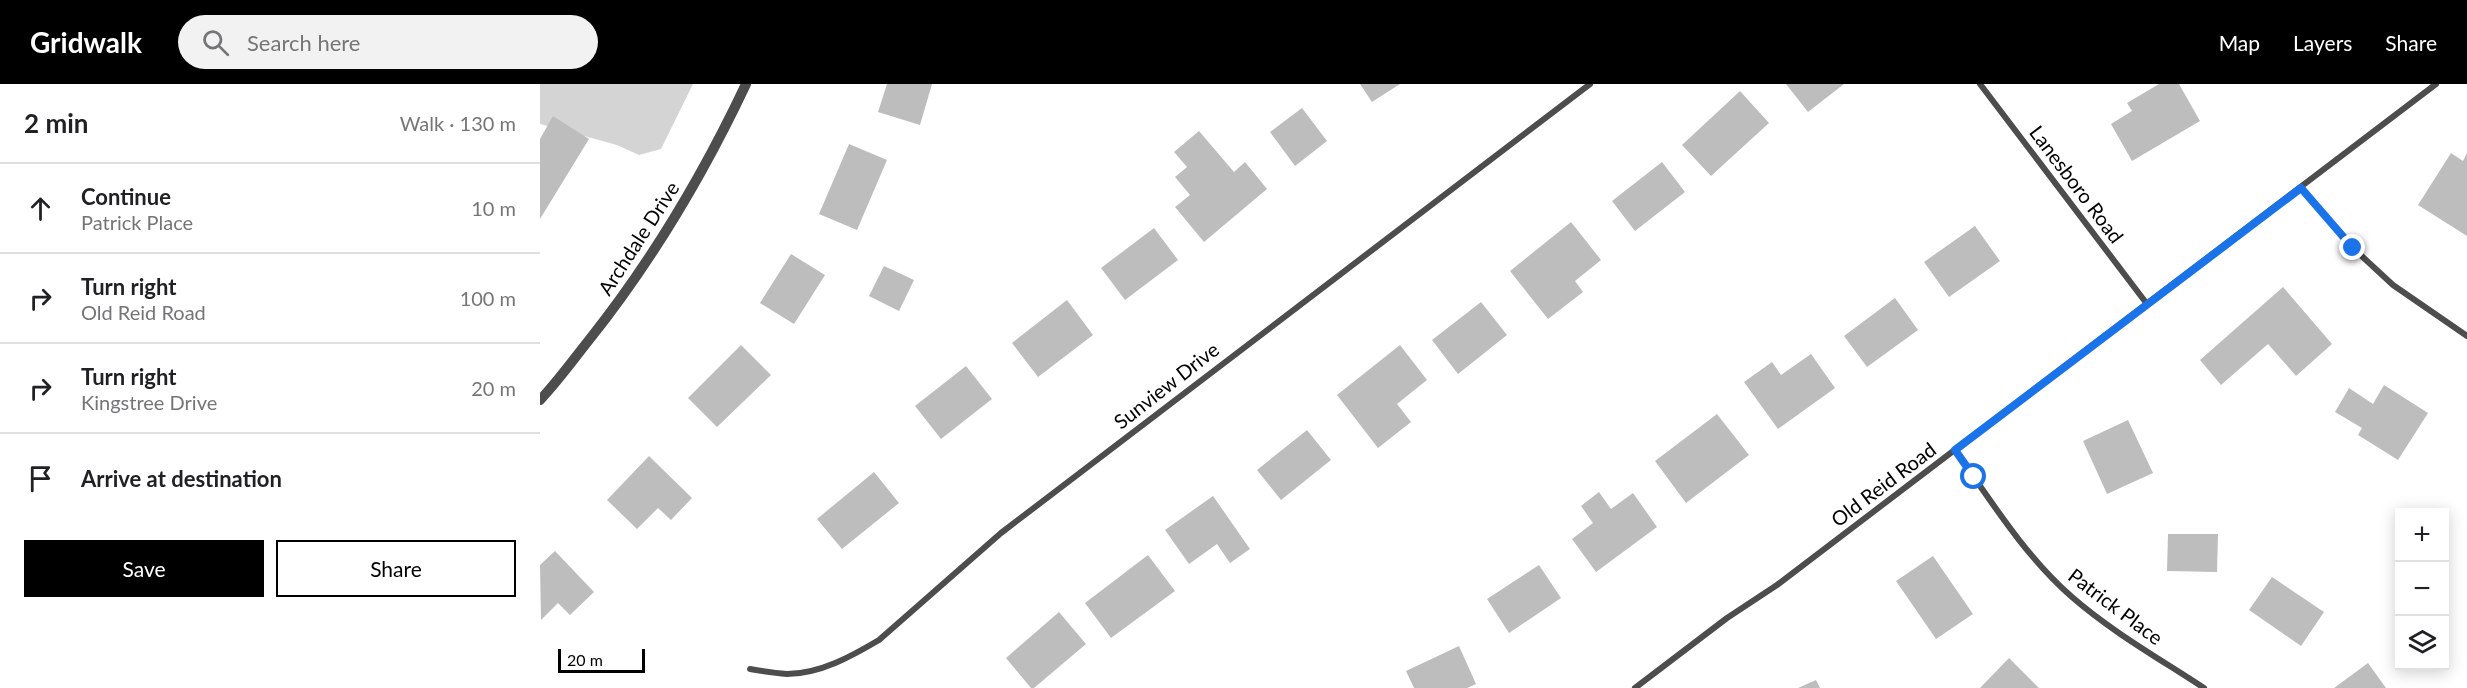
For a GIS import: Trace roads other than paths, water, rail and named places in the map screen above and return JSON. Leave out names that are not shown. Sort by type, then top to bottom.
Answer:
[{"type":"street","name":"Archdale Drive","points":[[540,400],[614,308],[644,266],[719,141],[746,84]]},
{"type":"street","name":"Sunview Drive","points":[[750,669],[788,674],[815,670],[858,652],[879,640],[1001,533],[1590,84]]},
{"type":"street","name":"Lanesboro Road","points":[[1980,84],[2147,304]]},
{"type":"street","name":"Old Reid Road","points":[[1635,688],[1727,618],[1777,585],[2436,84]]},
{"type":"street","points":[[2301,188],[2353,248],[2392,285],[2467,336]]},
{"type":"street","name":"Patrick Place","points":[[1955,450],[2012,531],[2072,597],[2116,630],[2204,688]]}]
